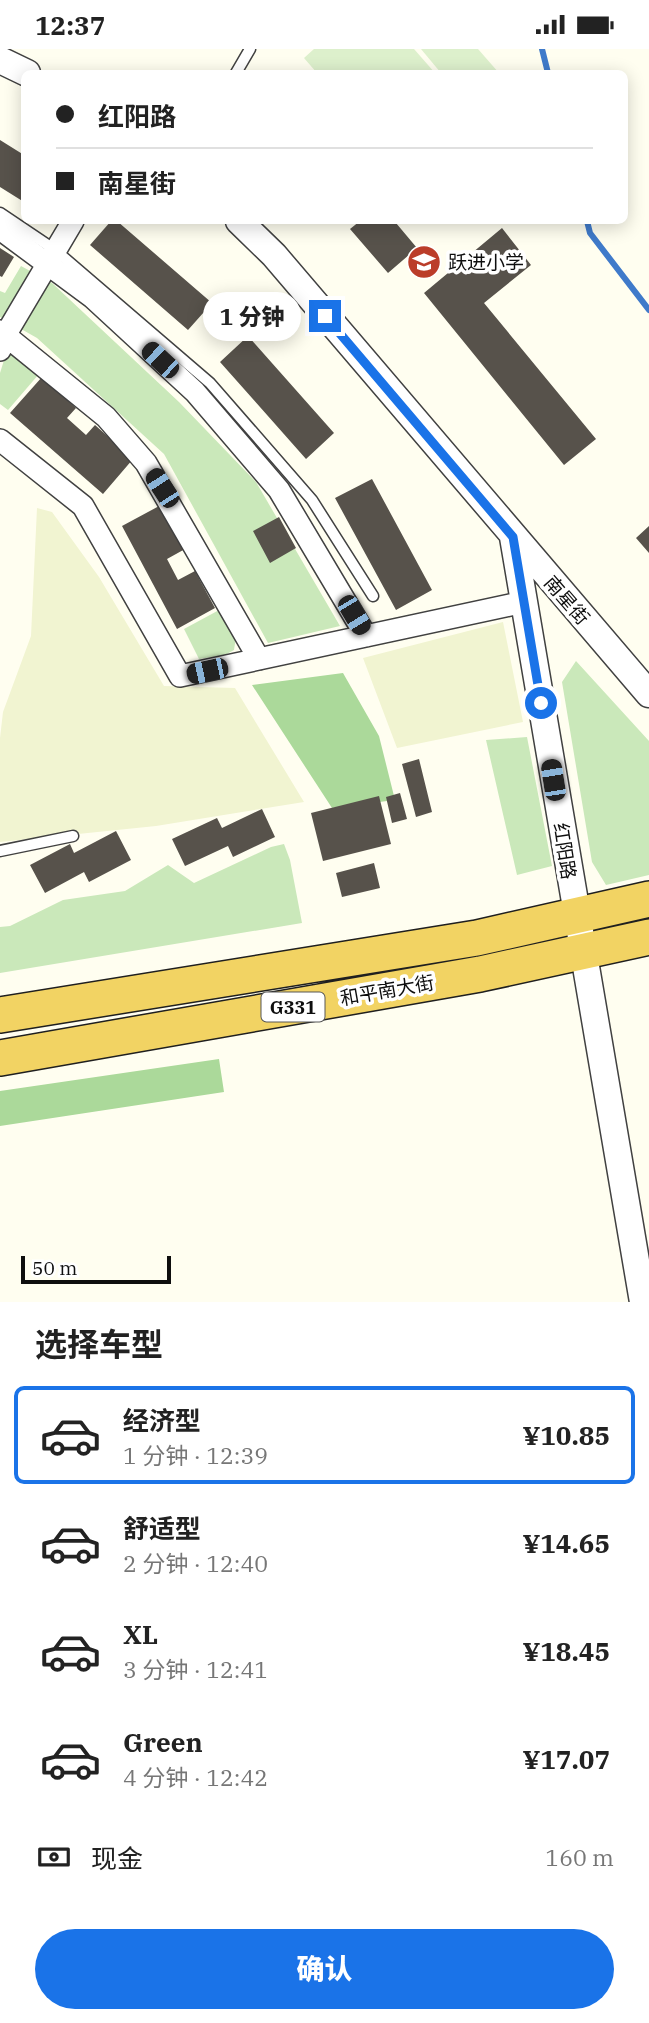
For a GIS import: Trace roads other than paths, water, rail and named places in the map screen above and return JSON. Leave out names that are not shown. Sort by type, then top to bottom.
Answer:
[{"type":"highway","name":"和平南大街","points":[[0,1015],[477,938],[649,899]]},
{"type":"highway","name":"和平南大街","points":[[0,1058],[481,974],[649,937]]},
{"type":"street","points":[[0,60],[21,70]]},
{"type":"street","points":[[71,224],[2,338],[106,417],[146,463],[259,659]]},
{"type":"street","name":"南星街","points":[[242,224],[274,255],[649,694]]},
{"type":"street","points":[[0,229],[51,256],[203,402],[279,490],[366,636]]},
{"type":"street","points":[[0,440],[83,506],[180,676],[524,602]]},
{"type":"street","name":"红阳路","points":[[513,537],[576,916],[585,950]]},
{"type":"street","points":[[585,950],[643,1302]]},
{"type":"lane","points":[[238,70],[250,49]]},
{"type":"lane","points":[[0,213],[211,383],[312,500],[373,596]]},
{"type":"lane","points":[[0,851],[73,837]]},
{"type":"waterway","points":[[542,49],[547,70]]},
{"type":"waterway","points":[[588,224],[590,233],[649,310]]},
{"type":"place","name":"跃进小学","points":[[424,262]]}]
